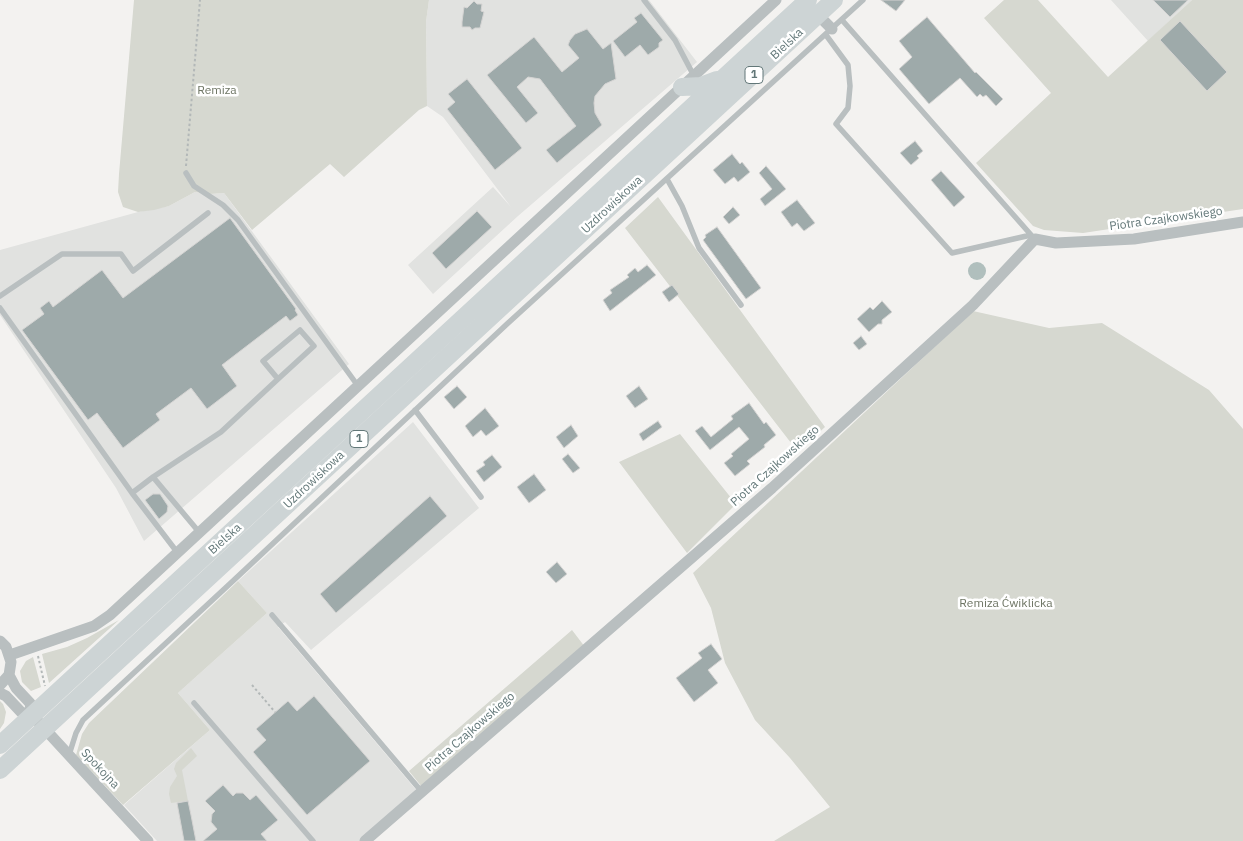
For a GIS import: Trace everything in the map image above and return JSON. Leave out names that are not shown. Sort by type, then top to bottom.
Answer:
[{"type":"main road","name":"Bielska","points":[[661,136],[808,0]]},
{"type":"main road","name":"Bielska","points":[[673,149],[834,0]]},
{"type":"main road","points":[[688,82],[701,86],[720,80]]},
{"type":"main road","name":"Uzdrowiskowa","points":[[247,519],[661,136]]},
{"type":"main road","name":"Uzdrowiskowa","points":[[0,770],[673,149]]},
{"type":"main road","name":"Bielska","points":[[32,714],[247,519]]},
{"type":"main road","name":"1","points":[[0,745],[32,714]]},
{"type":"street","points":[[10,655],[94,626],[110,614],[776,0]]},
{"type":"street","points":[[818,14],[829,32]]},
{"type":"street","name":"Piotra Czajkowskiego","points":[[365,841],[772,488],[973,305],[1033,237],[1056,243],[1134,239],[1243,222]]},
{"type":"street","points":[[0,641],[6,647],[11,662],[9,674],[0,685]]},
{"type":"street","points":[[0,693],[10,700],[21,712],[32,714],[30,704],[16,688],[9,674]]},
{"type":"street","name":"Spokojna","points":[[32,714],[148,841]]},
{"type":"lane","points":[[644,0],[676,40],[688,82]]},
{"type":"lane","points":[[69,755],[76,733],[83,720],[507,324],[863,0]]},
{"type":"lane","points":[[842,20],[1033,237]]},
{"type":"lane","points":[[829,32],[848,65],[850,86],[848,108],[836,124],[952,253],[1033,237]]},
{"type":"lane","points":[[186,173],[194,186],[223,205],[238,220],[358,386]]},
{"type":"lane","points":[[667,179],[682,206],[699,248],[741,305]]},
{"type":"lane","points":[[0,296],[62,254],[121,254],[133,271],[208,213]]},
{"type":"lane","points":[[0,308],[132,493],[177,552]]},
{"type":"lane","points":[[132,493],[221,432],[314,346],[300,330],[263,361],[278,379]]},
{"type":"lane","points":[[415,410],[481,497]]},
{"type":"lane","points":[[153,477],[199,532]]},
{"type":"lane","points":[[272,615],[422,792]]},
{"type":"lane","points":[[194,703],[312,841]]},
{"type":"path","points":[[186,173],[200,0]]},
{"type":"path","points":[[252,685],[275,712]]},
{"type":"shaded area","points":[[429,0],[649,0],[697,62],[518,216],[433,294],[408,265],[493,187],[511,207],[443,117],[427,106],[426,22]]},
{"type":"shaded area","points":[[1111,0],[1192,0],[1148,41]]},
{"type":"shaded area","points":[[195,192],[224,193],[349,364],[144,541],[116,488],[0,315],[0,250],[138,212],[169,206]]},
{"type":"shaded area","points":[[977,262],[983,265],[986,271],[983,277],[977,280],[971,277],[968,271],[971,265]]},
{"type":"shaded area","points":[[413,422],[479,508],[311,650],[285,622],[278,627],[417,791],[360,841],[157,841],[124,805],[210,730],[178,693],[267,613],[238,581]]},
{"type":"green space","name":"Remiza","points":[[134,0],[429,0],[426,22],[427,106],[419,110],[344,177],[330,164],[252,230],[224,193],[195,192],[169,206],[154,210],[138,212],[123,207],[118,192]]},
{"type":"green space","points":[[1004,0],[1038,0],[1108,77],[1192,0],[1243,0],[1243,209],[1083,233],[1044,230],[1033,226],[976,163],[1051,93],[984,18]]},
{"type":"green space","points":[[658,197],[825,427],[798,452],[625,228]]},
{"type":"green space","name":"Remiza Ćwiklicka","points":[[973,311],[1049,328],[1102,323],[1209,390],[1243,429],[1243,841],[774,841],[830,807],[790,758],[755,720],[725,663],[711,608],[693,573]]},
{"type":"green space","points":[[680,434],[736,504],[687,553],[619,462]]},
{"type":"green space","points":[[238,581],[267,613],[178,693],[210,730],[123,805],[76,755],[82,734],[89,723]]},
{"type":"green space","points":[[119,620],[49,683],[42,654],[67,647]]},
{"type":"green space","points":[[572,630],[585,647],[422,787],[409,771]]},
{"type":"green space","points":[[33,657],[41,687],[31,691],[22,682],[20,671],[26,661]]},
{"type":"green space","points":[[0,701],[6,712],[4,723],[0,729]]},
{"type":"green space","points":[[191,748],[197,756],[182,770],[188,801],[171,803],[169,794],[170,787],[177,776],[174,769],[176,763]]},
{"type":"building","points":[[881,0],[905,0],[896,11]]},
{"type":"building","points":[[1153,0],[1188,0],[1170,17]]},
{"type":"building","points":[[474,1],[477,4],[482,4],[481,11],[484,12],[480,28],[472,30],[470,27],[462,27],[462,22],[464,7],[467,8]]},
{"type":"building","points":[[641,13],[663,40],[659,43],[659,47],[648,55],[640,45],[625,57],[613,41],[637,22],[634,18]]},
{"type":"building","points":[[927,17],[975,73],[1003,99],[996,106],[986,95],[983,97],[980,94],[977,97],[960,78],[929,104],[899,69],[912,57],[899,41]]},
{"type":"building","points":[[1180,21],[1227,72],[1207,91],[1160,40]]},
{"type":"building","points":[[587,29],[603,49],[611,43],[616,79],[605,84],[595,96],[595,113],[602,125],[557,163],[546,150],[576,126],[540,79],[528,77],[517,87],[538,113],[526,123],[487,75],[534,37],[562,72],[579,58],[568,45],[570,40],[575,34]]},
{"type":"building","points":[[467,79],[522,148],[495,170],[447,109],[455,102],[448,94]]},
{"type":"building","points":[[915,141],[923,151],[917,156],[919,158],[911,165],[900,153]]},
{"type":"building","points":[[732,154],[750,172],[738,182],[734,177],[725,184],[713,170]]},
{"type":"building","points":[[766,166],[786,189],[765,206],[760,199],[772,189],[759,173]]},
{"type":"building","points":[[941,171],[965,197],[954,207],[931,180]]},
{"type":"building","points":[[797,200],[815,223],[804,231],[797,223],[792,227],[781,212]]},
{"type":"building","points":[[733,207],[740,215],[729,224],[723,217]]},
{"type":"building","points":[[477,211],[492,227],[446,269],[432,253]]},
{"type":"building","points":[[230,218],[296,309],[298,315],[290,321],[286,316],[222,365],[237,386],[207,409],[191,388],[156,414],[160,420],[123,448],[97,413],[88,420],[22,330],[44,314],[40,308],[49,301],[53,307],[102,270],[123,298]]},
{"type":"building","points":[[717,227],[761,288],[746,299],[703,240],[706,237],[705,235]]},
{"type":"building","points":[[647,265],[656,275],[610,311],[603,300],[612,293],[610,290],[629,277],[627,275],[635,268],[638,272]]},
{"type":"building","points":[[672,285],[679,294],[669,302],[662,292]]},
{"type":"building","points":[[882,301],[892,312],[882,320],[882,324],[878,324],[869,332],[857,319],[870,307],[873,310]]},
{"type":"building","points":[[861,336],[867,344],[859,350],[853,343]]},
{"type":"building","points":[[457,386],[467,397],[454,409],[444,397]]},
{"type":"building","points":[[639,386],[648,399],[635,408],[626,396]]},
{"type":"building","points":[[749,403],[764,424],[766,422],[776,435],[764,445],[765,447],[747,461],[750,464],[735,476],[724,463],[733,456],[731,454],[749,439],[739,427],[710,450],[695,431],[702,426],[711,437],[733,419],[731,416]]},
{"type":"building","points":[[485,408],[499,426],[486,436],[481,430],[473,437],[465,426]]},
{"type":"building","points":[[658,421],[662,427],[643,441],[639,434]]},
{"type":"building","points":[[571,425],[578,436],[564,448],[556,437]]},
{"type":"building","points":[[568,454],[580,468],[573,473],[562,459]]},
{"type":"building","points":[[492,455],[502,467],[484,482],[476,471],[485,465],[483,462]]},
{"type":"building","points":[[534,474],[546,490],[529,503],[517,487]]},
{"type":"building","points":[[153,494],[160,494],[168,506],[167,512],[159,519],[145,500]]},
{"type":"building","points":[[430,496],[447,516],[336,613],[320,594]]},
{"type":"building","points":[[557,562],[567,574],[556,583],[546,572]]},
{"type":"building","points":[[711,644],[722,659],[708,670],[718,683],[694,702],[676,678],[702,658],[698,653]]},
{"type":"building","points":[[314,696],[370,761],[307,815],[253,752],[266,740],[256,729],[288,701],[297,711]]},
{"type":"building","points":[[223,785],[233,796],[236,793],[243,793],[250,800],[256,795],[278,820],[261,834],[267,841],[203,841],[217,829],[211,822],[212,814],[215,811],[205,801]]},
{"type":"building","points":[[188,801],[196,841],[184,841],[177,803]]}]
